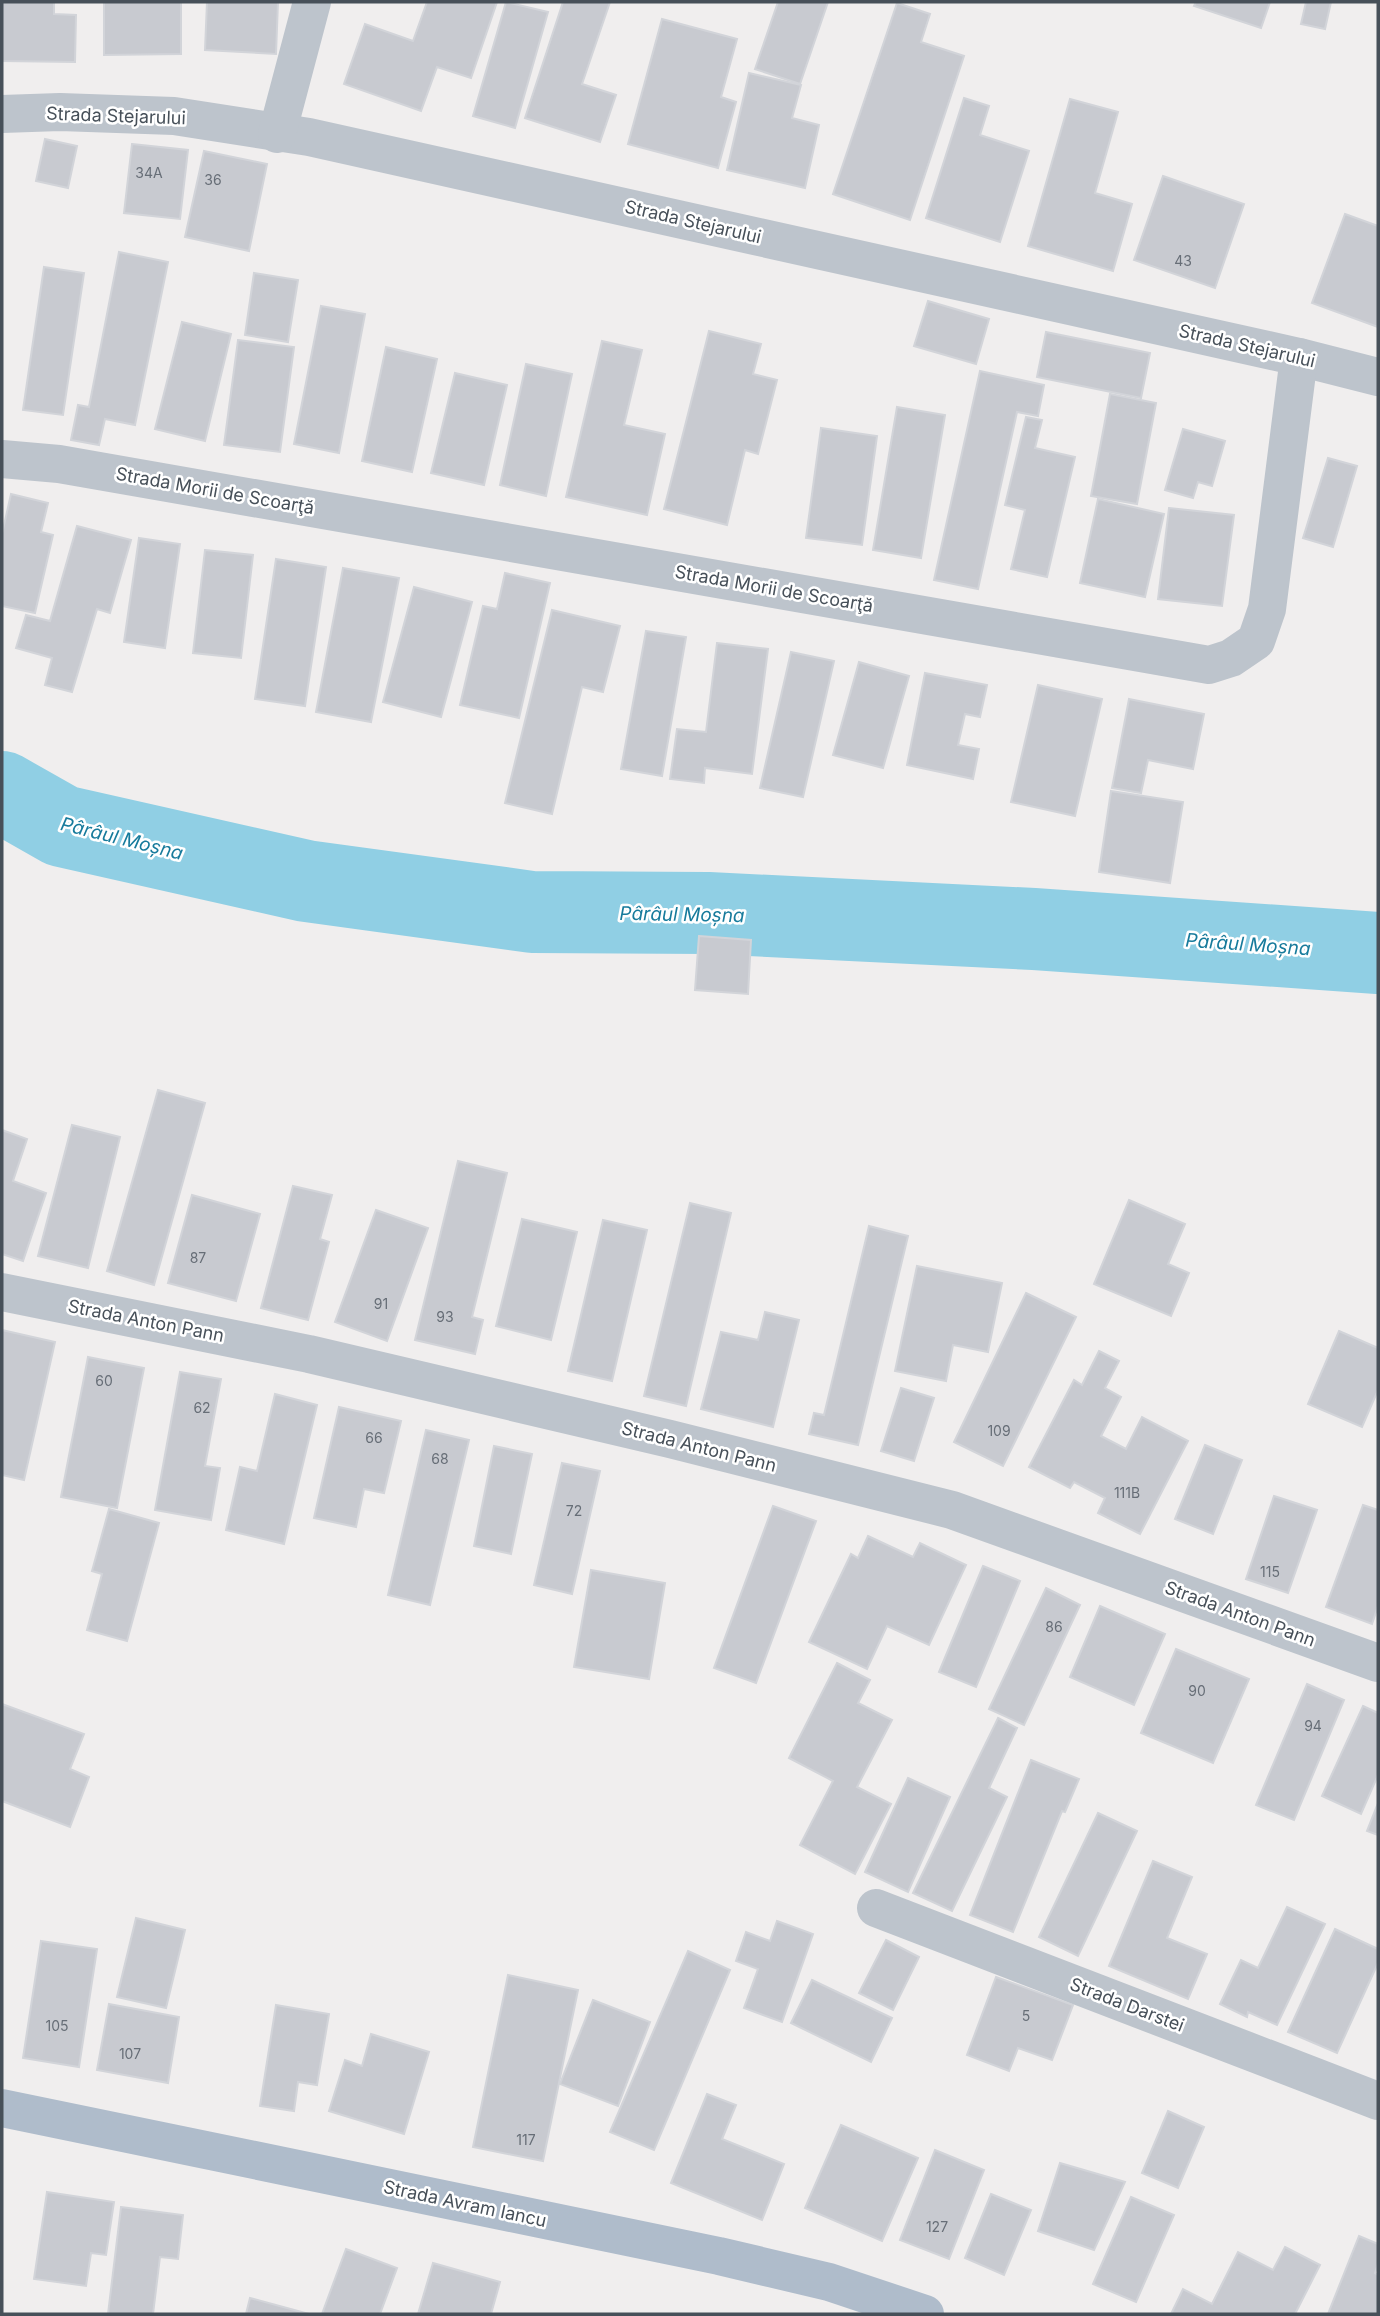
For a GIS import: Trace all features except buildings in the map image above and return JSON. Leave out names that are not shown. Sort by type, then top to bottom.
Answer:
[{"type":"main road","name":"Strada Avram Iancu","points":[[2,2108],[719,2256],[829,2282],[925,2314]]},
{"type":"street","points":[[277,134],[312,2]]},
{"type":"street","name":"Strada Stejarului","points":[[2,114],[60,112],[174,116],[309,137],[1299,357],[1378,377]]},
{"type":"street","name":"Strada Morii de Scoarţă","points":[[2,459],[59,464],[1209,664],[1231,658],[1256,641],[1268,609],[1299,357]]},
{"type":"street","name":"Strada Anton Pann","points":[[2,1292],[309,1354],[670,1439],[952,1510],[1378,1663]]},
{"type":"street","name":"Strada Darstei","points":[[876,1908],[1378,2101]]},
{"type":"waterway","name":"Pârâul Moșna","points":[[2,792],[62,826],[306,881],[532,912],[708,913],[1034,929],[1378,953]]}]
